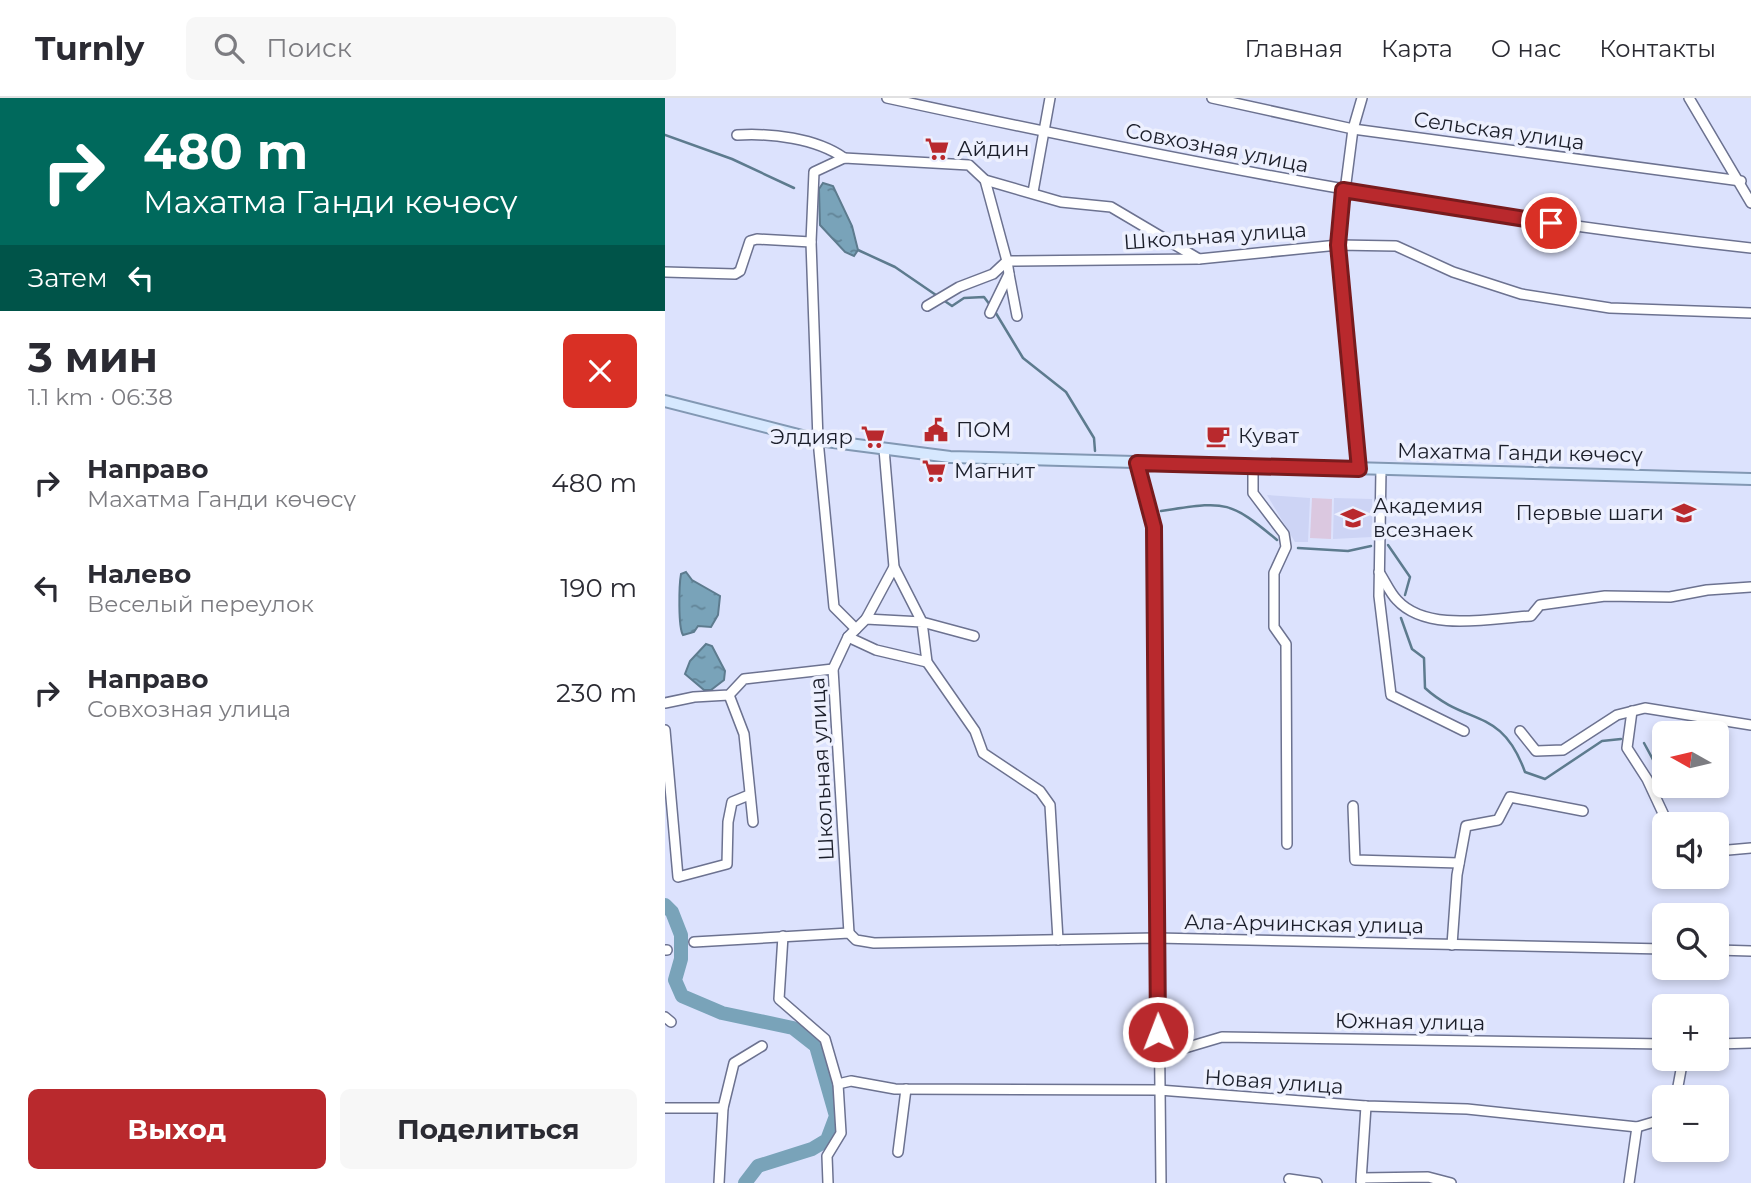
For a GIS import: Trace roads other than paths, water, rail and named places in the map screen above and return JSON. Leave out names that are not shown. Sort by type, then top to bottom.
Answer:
[{"type":"main road","name":"Махатма Ганди көчөсү","points":[[665,401],[818,440],[963,458],[1751,479]]},
{"type":"street","name":"Совхозная улица","points":[[887,98],[1044,132],[1343,190],[1629,235],[1751,248]]},
{"type":"street","points":[[1033,192],[1050,98]]},
{"type":"street","name":"Сельская улица","points":[[1212,98],[1353,129],[1741,181]]},
{"type":"street","points":[[1359,469],[1338,245],[1343,190],[1353,129],[1362,98]]},
{"type":"street","points":[[1689,98],[1741,181],[1751,203]]},
{"type":"street","points":[[737,135],[761,135],[827,146],[844,158]]},
{"type":"street","points":[[856,629],[834,607],[818,440],[811,242],[814,172],[844,158],[969,165],[985,180],[1061,202],[1111,207],[1199,259]]},
{"type":"street","points":[[985,180],[1007,261],[1017,316]]},
{"type":"street","points":[[665,272],[735,274],[740,271],[750,241],[811,242]]},
{"type":"street","name":"Школьная улица","points":[[1007,261],[1199,259],[1338,245],[1397,246],[1453,272],[1533,296],[1610,308],[1751,313]]},
{"type":"street","points":[[927,306],[959,287],[993,274],[1007,261]]},
{"type":"street","points":[[990,313],[1009,274]]},
{"type":"street","points":[[884,449],[894,567],[922,622],[927,662],[975,731],[982,753],[1040,791],[1049,805],[1058,940]]},
{"type":"street","points":[[1137,463],[1154,527],[1156,939],[1161,1183]]},
{"type":"street","points":[[1253,466],[1253,493],[1284,534],[1286,547],[1274,573],[1273,627],[1286,644],[1287,844]]},
{"type":"street","points":[[1381,469],[1379,596],[1391,695],[1464,731]]},
{"type":"street","name":"Школьная улица","points":[[849,933],[833,669],[848,637],[866,619],[894,567]]},
{"type":"street","points":[[1379,572],[1398,601],[1419,616],[1447,620],[1531,616],[1540,606],[1605,596],[1670,597],[1707,590],[1751,587]]},
{"type":"street","points":[[866,619],[922,622],[974,636]]},
{"type":"street","points":[[848,637],[876,650],[927,662]]},
{"type":"street","points":[[665,704],[694,697],[729,695],[744,679],[833,669]]},
{"type":"street","points":[[729,695],[744,734],[753,822]]},
{"type":"street","points":[[1520,731],[1536,751],[1563,750],[1617,715],[1645,708],[1751,724]]},
{"type":"street","points":[[1632,711],[1627,748],[1647,779],[1662,812]]},
{"type":"street","points":[[665,730],[678,877],[727,864],[728,822],[733,802],[749,795]]},
{"type":"street","points":[[1452,945],[1459,863],[1466,826],[1498,820],[1510,797],[1583,811]]},
{"type":"street","points":[[1353,806],[1355,860],[1459,863]]},
{"type":"street","points":[[1729,850],[1751,848]]},
{"type":"street","name":"Ала-Арчинская улица","points":[[694,942],[849,933],[856,940],[874,943],[1156,939],[1652,949]]},
{"type":"street","points":[[783,936],[779,999],[825,1039],[838,1084],[841,1133],[827,1156],[828,1183]]},
{"type":"street","points":[[1729,950],[1751,951]]},
{"type":"street","name":"Южная улица","points":[[1158,1056],[1222,1037],[1652,1044]]},
{"type":"street","points":[[1729,1044],[1751,1043]]},
{"type":"street","points":[[719,1183],[723,1108],[734,1063],[762,1046]]},
{"type":"street","name":"Новая улица","points":[[838,1084],[851,1081],[907,1089],[1159,1090],[1366,1106],[1467,1109],[1637,1127],[1652,1123]]},
{"type":"street","points":[[898,1152],[907,1089]]},
{"type":"street","points":[[1366,1106],[1361,1180],[1428,1177],[1451,1183]]},
{"type":"street","points":[[665,1108],[723,1108]]},
{"type":"street","points":[[1629,1183],[1637,1127]]},
{"type":"street","points":[[1289,1180],[1317,1183]]},
{"type":"water","points":[[823,183],[833,186],[852,226],[858,250],[854,256],[845,252],[820,225],[819,189]]},
{"type":"water","points":[[686,572],[692,580],[720,596],[718,615],[711,627],[698,626],[694,632],[683,635],[680,587],[681,574]]},
{"type":"water","points":[[706,644],[712,646],[725,671],[724,680],[711,690],[704,690],[685,674],[690,661]]},
{"type":"waterway","points":[[665,135],[732,159],[794,188]]},
{"type":"waterway","points":[[858,250],[895,267],[952,306],[964,298],[984,297],[990,305]]},
{"type":"waterway","points":[[994,310],[1023,358],[1066,392],[1094,438],[1095,451]]},
{"type":"waterway","points":[[1161,511],[1224,506],[1247,516],[1277,540]]},
{"type":"waterway","points":[[1388,545],[1410,577],[1405,595]]},
{"type":"waterway","points":[[1298,548],[1348,551],[1371,546]]},
{"type":"waterway","points":[[1401,618],[1412,649],[1424,658],[1425,688],[1455,708],[1494,727],[1516,751],[1525,772],[1545,779],[1602,741],[1621,739]]},
{"type":"waterway","points":[[1644,743],[1652,758]]},
{"type":"waterway","points":[[665,905],[672,912],[681,935],[681,959],[675,980],[682,996],[722,1013],[793,1028],[816,1046],[836,1116],[827,1140],[812,1149],[758,1166],[745,1183]]},
{"type":"place","name":"Айдин","points":[[937,149]]},
{"type":"place","name":"ПОМ","points":[[936,430]]},
{"type":"place","name":"Куват","points":[[1218,436]]},
{"type":"place","name":"Элдияр","points":[[873,437]]},
{"type":"place","name":"Магнит","points":[[934,471]]},
{"type":"place","name":"Первые шаги","points":[[1684,513]]},
{"type":"place","name":"Академия всезнаек","points":[[1353,518]]}]
